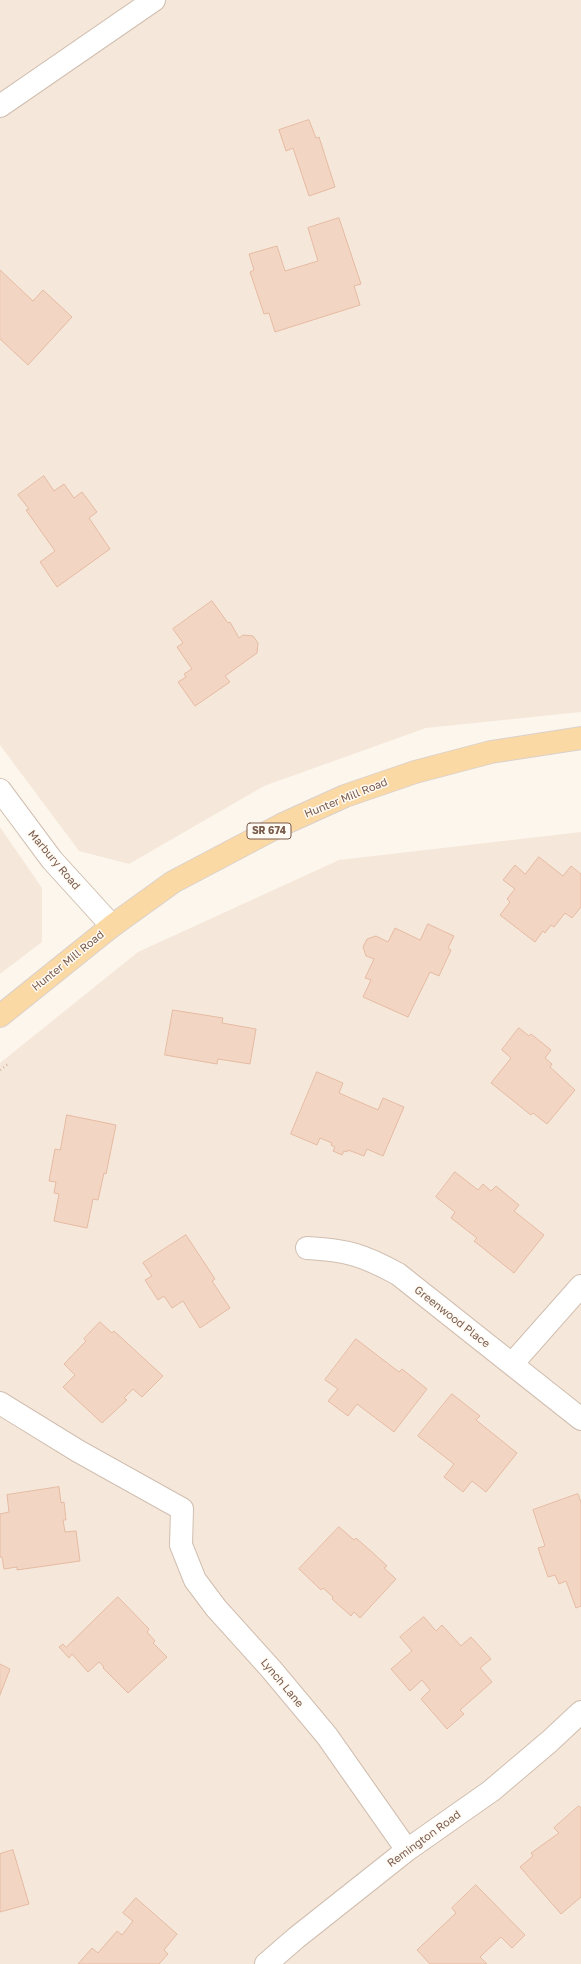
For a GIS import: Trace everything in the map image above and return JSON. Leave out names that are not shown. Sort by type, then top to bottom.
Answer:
[{"type":"main road","name":"Hunter Mill Road","points":[[0,1016],[112,926],[172,882],[281,825],[345,796],[415,772],[491,752],[581,738]]},
{"type":"street","points":[[0,106],[154,0]]},
{"type":"street","name":"Marbury Road","points":[[0,790],[52,860],[112,926]]},
{"type":"street","name":"Greenwood Place","points":[[308,1248],[338,1250],[368,1258],[398,1274],[581,1419]]},
{"type":"street","points":[[512,1364],[581,1286]]},
{"type":"street","name":"Lynch Lane","points":[[0,1403],[78,1451],[182,1509],[181,1545],[195,1580],[216,1608],[271,1669],[327,1736],[407,1850]]},
{"type":"street","name":"Remington Road","points":[[266,1964],[296,1938],[407,1850],[491,1791],[550,1741],[581,1712]]},
{"type":"path","points":[[0,1070],[8,1064]]},
{"type":"shaded area","points":[[0,0],[581,0],[581,712],[426,728],[264,786],[129,864],[79,851],[0,745]]},
{"type":"shaded area","points":[[0,827],[42,888],[42,942],[0,974]]},
{"type":"shaded area","points":[[581,832],[581,1964],[0,1964],[0,1063],[138,952],[339,860]]},
{"type":"building","points":[[309,120],[316,138],[319,137],[335,187],[309,196],[293,148],[286,151],[279,130]]},
{"type":"building","points":[[339,218],[361,284],[354,286],[360,305],[275,332],[269,313],[264,314],[250,272],[254,270],[249,254],[277,246],[285,271],[318,261],[308,228]]},
{"type":"building","points":[[0,270],[33,301],[43,290],[72,317],[28,365],[0,339]]},
{"type":"building","points":[[44,476],[54,491],[64,484],[74,498],[82,492],[97,512],[89,518],[110,549],[57,587],[40,562],[55,551],[26,510],[29,509],[18,495]]},
{"type":"building","points":[[212,601],[228,623],[230,622],[239,638],[243,635],[253,636],[258,643],[257,653],[225,676],[230,682],[195,706],[178,682],[186,677],[184,674],[192,669],[177,647],[183,643],[173,629]]},
{"type":"building","points":[[539,857],[563,876],[571,866],[581,874],[581,907],[572,918],[565,913],[554,927],[551,925],[545,933],[543,931],[535,942],[500,915],[510,902],[507,899],[515,889],[503,880],[515,865],[525,874]]},
{"type":"building","points":[[428,924],[454,936],[448,948],[451,950],[439,976],[430,972],[408,1017],[363,997],[371,980],[365,978],[374,959],[366,956],[363,947],[367,939],[376,936],[388,942],[395,928],[420,940]]},
{"type":"building","points":[[173,1010],[223,1018],[222,1023],[256,1029],[250,1064],[218,1059],[217,1064],[165,1055]]},
{"type":"building","points":[[519,1028],[529,1036],[531,1034],[551,1050],[545,1058],[552,1064],[550,1067],[575,1090],[547,1124],[533,1113],[531,1115],[491,1083],[511,1058],[502,1050]]},
{"type":"building","points":[[317,1072],[343,1083],[339,1093],[378,1110],[383,1098],[404,1107],[383,1156],[367,1149],[364,1156],[348,1150],[347,1152],[344,1151],[342,1155],[333,1151],[335,1147],[331,1145],[332,1143],[320,1138],[317,1145],[291,1134]]},
{"type":"building","points":[[67,1115],[116,1125],[106,1174],[104,1173],[98,1200],[93,1199],[87,1228],[54,1221],[59,1194],[54,1193],[56,1182],[49,1181],[55,1149],[60,1150]]},
{"type":"building","points":[[455,1172],[478,1190],[483,1184],[491,1191],[496,1186],[519,1205],[514,1211],[544,1235],[514,1273],[474,1241],[477,1238],[451,1218],[455,1212],[436,1197]]},
{"type":"building","points":[[186,1235],[215,1279],[212,1281],[230,1308],[200,1328],[183,1301],[172,1308],[164,1296],[158,1300],[145,1280],[152,1276],[143,1263]]},
{"type":"building","points":[[100,1322],[112,1333],[114,1331],[163,1376],[142,1397],[133,1389],[124,1398],[127,1400],[102,1423],[63,1387],[75,1375],[64,1364],[86,1341],[84,1339]]},
{"type":"building","points":[[356,1339],[399,1372],[402,1369],[427,1389],[394,1432],[357,1404],[348,1416],[328,1401],[338,1389],[325,1380]]},
{"type":"building","points":[[452,1394],[480,1416],[476,1420],[517,1453],[486,1492],[472,1481],[463,1492],[444,1477],[454,1464],[418,1436]]},
{"type":"building","points":[[59,1487],[61,1503],[64,1502],[66,1520],[63,1520],[65,1532],[76,1531],[80,1561],[17,1570],[17,1567],[4,1569],[2,1557],[0,1557],[0,1514],[9,1512],[7,1495]]},
{"type":"building","points":[[578,1494],[581,1502],[581,1606],[576,1608],[566,1581],[559,1584],[555,1575],[548,1577],[538,1548],[545,1546],[533,1510]]},
{"type":"building","points":[[339,1527],[354,1540],[356,1538],[372,1552],[387,1566],[384,1568],[396,1579],[360,1618],[354,1612],[351,1616],[332,1599],[333,1597],[323,1588],[321,1590],[299,1569]]},
{"type":"building","points":[[118,1597],[149,1629],[147,1632],[155,1641],[153,1643],[167,1657],[128,1693],[99,1662],[88,1672],[72,1654],[69,1658],[59,1647],[63,1644],[66,1647]]},
{"type":"building","points":[[424,1617],[436,1631],[442,1625],[461,1646],[471,1637],[491,1659],[480,1668],[492,1682],[460,1710],[464,1714],[447,1729],[421,1699],[430,1690],[422,1680],[410,1691],[391,1669],[412,1651],[400,1637]]},
{"type":"building","points":[[0,1664],[10,1669],[0,1695]]},
{"type":"building","points":[[579,1806],[581,1808],[581,1897],[561,1914],[520,1867],[533,1856],[531,1853],[559,1833],[554,1828]]},
{"type":"building","points":[[13,1850],[29,1904],[0,1912],[0,1854]]},
{"type":"building","points":[[476,1885],[525,1935],[512,1948],[501,1937],[480,1957],[487,1964],[430,1964],[417,1950],[456,1913],[452,1908]]},
{"type":"building","points":[[136,1898],[177,1934],[164,1950],[168,1954],[159,1964],[78,1964],[92,1948],[98,1953],[117,1931],[122,1935],[133,1921],[123,1913]]}]
